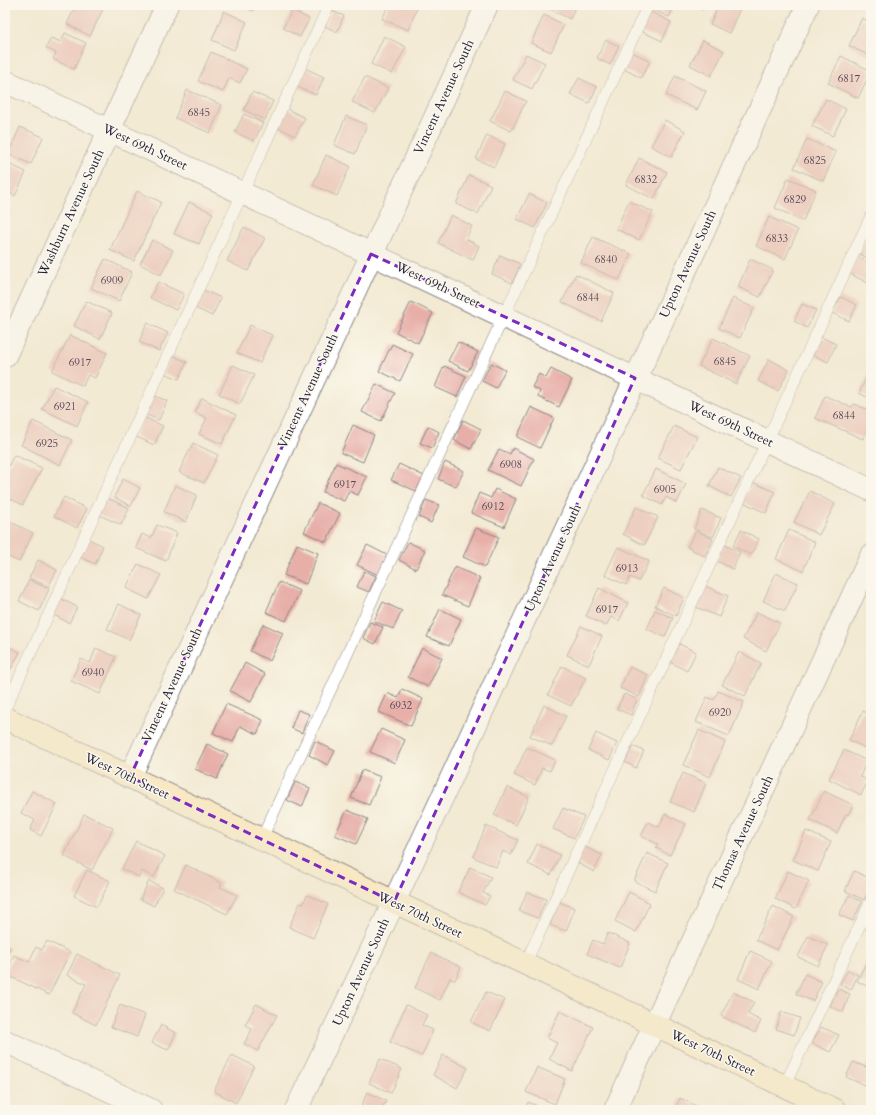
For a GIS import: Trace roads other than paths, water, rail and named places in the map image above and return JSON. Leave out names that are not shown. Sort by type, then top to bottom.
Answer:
[{"type":"street","name":"Washburn Avenue South","points":[[5,356],[167,5]]},
{"type":"street","name":"Vincent Avenue South","points":[[130,777],[486,5]]},
{"type":"street","name":"Upton Avenue South","points":[[296,1110],[394,902],[808,5]]},
{"type":"street","name":"West 69th Street","points":[[5,81],[871,490]]},
{"type":"street","name":"Thomas Avenue South","points":[[615,1110],[871,556]]},
{"type":"street","name":"West 70th Street","points":[[5,718],[835,1110]]},
{"type":"street","points":[[5,1041],[151,1110]]},
{"type":"lane","points":[[5,709],[329,5]]},
{"type":"lane","points":[[261,840],[648,5]]},
{"type":"lane","points":[[525,964],[766,440],[871,216]]},
{"type":"lane","points":[[784,1087],[871,901]]}]
